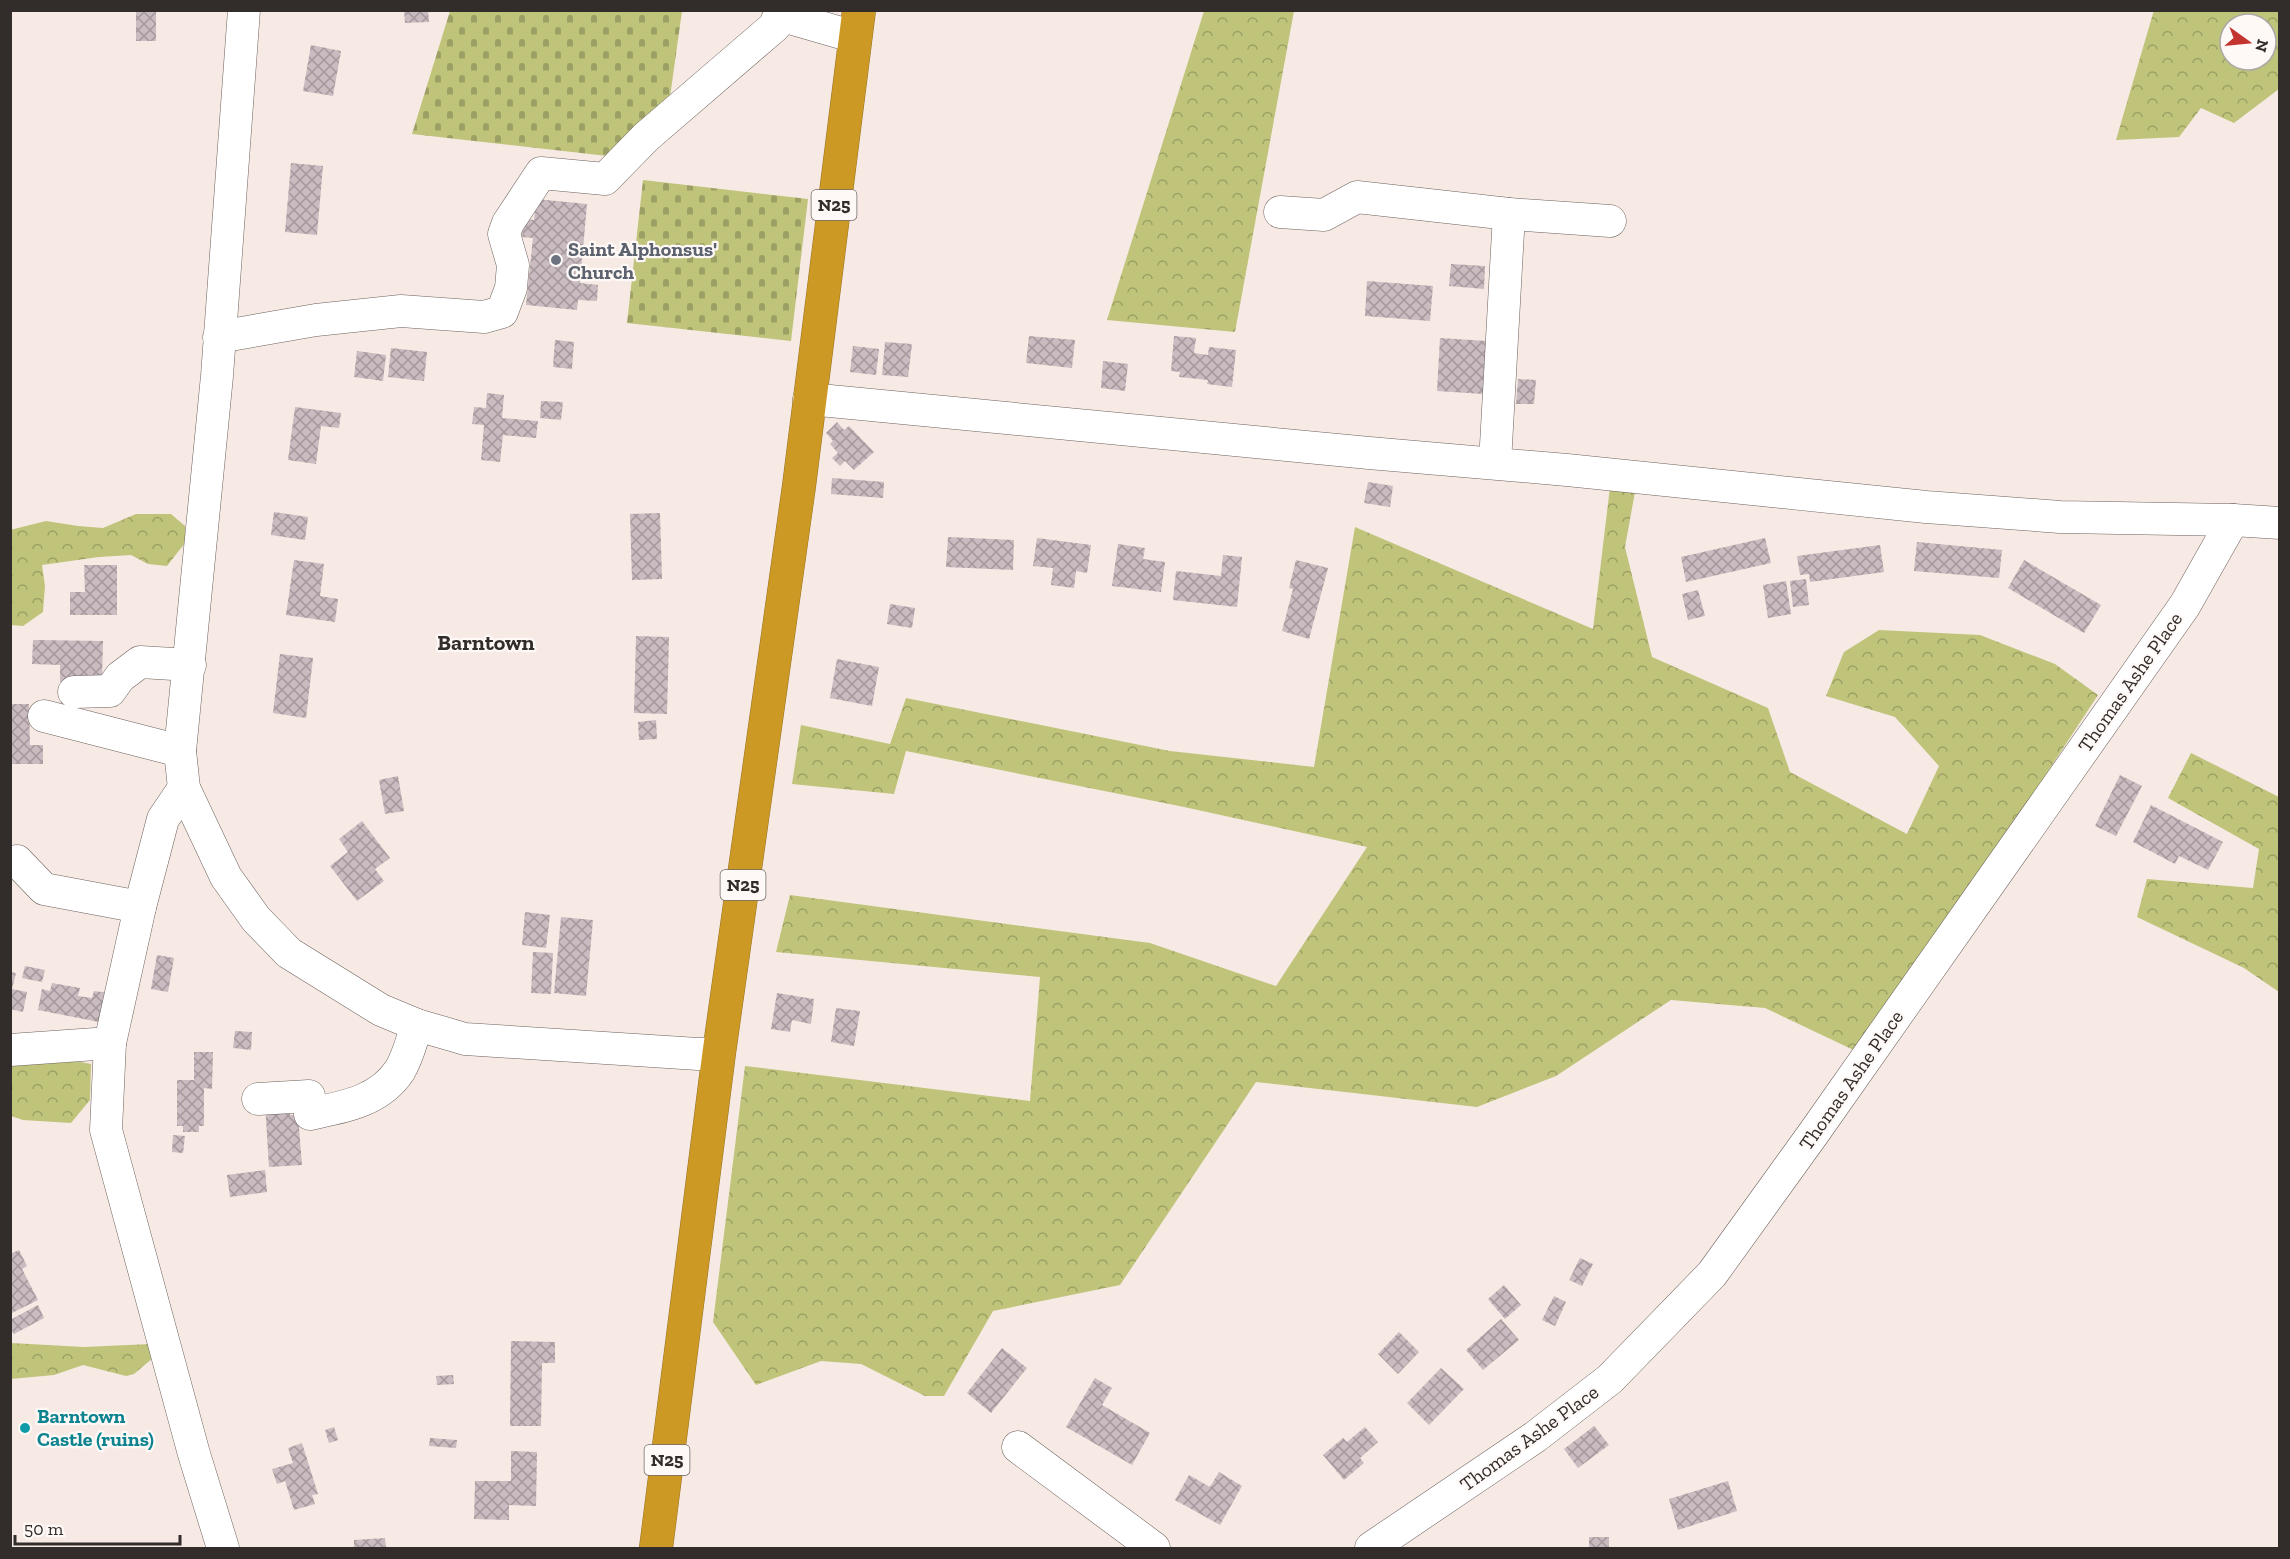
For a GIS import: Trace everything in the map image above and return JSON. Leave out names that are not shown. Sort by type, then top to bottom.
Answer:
[{"type":"highway","name":"N25","points":[[656,1548],[719,1053],[768,712],[857,24]]},
{"type":"street","points":[[244,10],[219,338],[191,628],[190,665],[180,751],[184,788],[226,877],[256,919],[289,953],[381,1010],[417,1025],[465,1039],[719,1053]]},
{"type":"street","points":[[219,338],[316,320],[401,311],[484,317],[502,312],[511,288],[513,265],[504,234],[508,223],[541,173],[606,178],[646,137],[775,27],[776,13],[857,24]]},
{"type":"street","points":[[1280,212],[1324,215],[1357,197],[1509,214],[1610,221]]},
{"type":"street","points":[[1496,463],[1509,214]]},
{"type":"street","points":[[809,399],[1357,452],[1496,463],[1926,507],[2060,517],[2280,523]]},
{"type":"street","name":"Thomas Ashe Place","points":[[1371,1548],[1535,1437],[1610,1379],[1712,1274],[2185,605],[2233,520]]},
{"type":"street","points":[[74,692],[110,691],[120,677],[140,662],[190,665]]},
{"type":"street","points":[[45,716],[180,751]]},
{"type":"street","points":[[184,788],[163,819],[140,907],[110,1043],[106,1130],[186,1423],[223,1548]]},
{"type":"street","points":[[17,861],[44,889],[140,907]]},
{"type":"street","points":[[258,1099],[309,1096],[310,1114],[352,1105],[383,1090],[401,1068],[417,1025]]},
{"type":"street","points":[[10,1050],[110,1043]]},
{"type":"street","points":[[1018,1447],[1154,1548]]},
{"type":"green space","points":[[2154,10],[2279,11],[2279,89],[2234,123],[2201,108],[2179,137],[2116,140]]},
{"type":"green space","points":[[450,11],[682,11],[669,104],[625,158],[412,134]]},
{"type":"green space","points":[[1204,11],[1294,11],[1235,332],[1107,320]]},
{"type":"green space","points":[[643,180],[808,199],[791,341],[627,323]]},
{"type":"green space","points":[[1610,487],[1635,492],[1625,547],[1652,657],[1768,708],[1790,772],[1907,834],[1939,766],[1895,717],[1826,696],[1844,652],[1879,630],[1980,635],[2055,664],[2098,695],[1862,1054],[1765,1008],[1671,1000],[1556,1076],[1477,1107],[1256,1082],[1120,1285],[993,1311],[944,1396],[925,1396],[861,1364],[821,1361],[756,1385],[713,1322],[745,1066],[1030,1101],[1040,977],[776,952],[790,895],[1150,943],[1276,986],[1367,847],[1184,807],[906,751],[894,794],[792,784],[801,725],[890,744],[906,698],[1170,751],[1314,767],[1355,527],[1593,629]]},
{"type":"green space","points":[[136,514],[171,514],[185,526],[185,543],[167,566],[148,564],[131,555],[42,565],[45,586],[43,612],[23,626],[11,625],[10,530],[46,521],[103,528]]},
{"type":"green space","points":[[2191,753],[2279,797],[2279,992],[2244,968],[2137,917],[2147,879],[2253,888],[2259,849],[2168,798]]},
{"type":"green space","points":[[60,1058],[91,1064],[90,1100],[71,1123],[23,1120],[11,1116],[10,1064]]},
{"type":"green space","points":[[11,1343],[84,1347],[150,1344],[153,1358],[134,1374],[126,1376],[83,1365],[54,1375],[11,1379]]},
{"type":"building","points":[[136,10],[156,10],[156,41],[136,41]]},
{"type":"building","points":[[404,10],[428,10],[429,22],[405,23]]},
{"type":"building","points":[[311,45],[341,51],[333,96],[303,91]]},
{"type":"building","points":[[291,163],[323,166],[317,235],[285,232]]},
{"type":"building","name":"Saint Alphonsus' Church","points":[[536,199],[587,204],[580,283],[598,285],[597,301],[578,300],[577,310],[526,305],[533,238],[522,237],[524,219],[534,220]]},
{"type":"building","points":[[1451,264],[1485,266],[1484,289],[1449,286]]},
{"type":"building","points":[[1367,281],[1433,286],[1430,321],[1365,316]]},
{"type":"building","points":[[1029,336],[1075,340],[1072,368],[1026,363]]},
{"type":"building","points":[[1174,336],[1196,338],[1194,353],[1208,355],[1209,347],[1236,350],[1232,387],[1207,384],[1208,380],[1179,377],[1180,372],[1171,371]]},
{"type":"building","points":[[1440,338],[1487,341],[1483,394],[1437,391]]},
{"type":"building","points":[[555,340],[574,342],[572,369],[553,367]]},
{"type":"building","points":[[885,342],[912,344],[908,377],[882,375]]},
{"type":"building","points":[[853,346],[879,349],[876,375],[850,372]]},
{"type":"building","points":[[391,348],[427,352],[424,381],[388,377]]},
{"type":"building","points":[[357,351],[386,355],[383,381],[354,377]]},
{"type":"building","points":[[1103,361],[1128,364],[1125,391],[1101,388]]},
{"type":"building","points":[[1518,379],[1536,380],[1534,404],[1516,404]]},
{"type":"building","points":[[487,393],[504,395],[502,418],[538,421],[536,438],[503,435],[500,462],[481,460],[484,425],[472,424],[474,407],[486,408]]},
{"type":"building","points":[[541,401],[563,402],[561,420],[540,418]]},
{"type":"building","points":[[295,407],[341,413],[339,428],[321,426],[316,464],[288,460]]},
{"type":"building","points":[[837,422],[844,430],[849,426],[874,452],[854,470],[845,461],[840,466],[832,458],[838,453],[830,444],[833,441],[826,433]]},
{"type":"building","points":[[832,478],[884,482],[883,498],[831,494]]},
{"type":"building","points":[[1368,482],[1393,486],[1390,507],[1364,503]]},
{"type":"building","points":[[274,512],[308,517],[305,540],[271,535]]},
{"type":"building","points":[[660,513],[662,579],[632,580],[630,514]]},
{"type":"building","points":[[948,537],[1014,540],[1013,570],[946,567]]},
{"type":"building","points":[[1037,538],[1091,545],[1087,573],[1076,571],[1074,588],[1051,585],[1053,568],[1033,566]]},
{"type":"building","points":[[1765,538],[1771,563],[1686,582],[1681,557]]},
{"type":"building","points":[[1917,542],[2002,550],[1999,578],[1914,571]]},
{"type":"building","points":[[1118,544],[1145,548],[1143,559],[1165,562],[1161,592],[1112,586]]},
{"type":"building","points":[[1880,545],[1884,572],[1810,582],[1809,574],[1800,575],[1797,556]]},
{"type":"building","points":[[1223,555],[1242,557],[1237,607],[1173,600],[1176,571],[1221,576]]},
{"type":"building","points":[[294,560],[324,564],[320,596],[338,599],[335,622],[286,615]]},
{"type":"building","points":[[1296,560],[1328,568],[1309,639],[1282,631],[1293,589],[1289,588]]},
{"type":"building","points":[[2024,560],[2101,605],[2084,633],[2008,588]]},
{"type":"building","points":[[84,565],[117,565],[117,615],[70,615],[70,592],[85,592]]},
{"type":"building","points":[[1806,579],[1809,605],[1793,607],[1790,581]]},
{"type":"building","points":[[1786,581],[1791,614],[1768,618],[1763,585]]},
{"type":"building","points":[[1698,590],[1705,616],[1688,620],[1682,594]]},
{"type":"building","points":[[890,604],[915,608],[912,628],[887,624]]},
{"type":"building","points":[[636,636],[669,637],[667,714],[634,713]]},
{"type":"building","points":[[33,640],[103,641],[102,682],[60,682],[60,665],[32,664]]},
{"type":"building","points":[[280,654],[313,658],[306,718],[273,713]]},
{"type":"building","points":[[837,659],[879,667],[872,706],[830,698]]},
{"type":"building","points":[[10,704],[29,704],[30,745],[43,745],[43,764],[10,764]]},
{"type":"building","points":[[656,720],[657,739],[639,740],[638,722]]},
{"type":"building","points":[[2120,775],[2142,786],[2116,836],[2095,826]]},
{"type":"building","points":[[398,776],[404,811],[385,814],[379,780]]},
{"type":"building","points":[[2151,805],[2223,842],[2208,870],[2179,856],[2175,864],[2133,842]]},
{"type":"building","points":[[362,821],[390,858],[375,869],[384,881],[357,901],[330,866],[348,852],[339,839]]},
{"type":"building","points":[[525,912],[550,915],[546,948],[522,945]]},
{"type":"building","points":[[561,917],[593,920],[586,996],[554,993]]},
{"type":"building","points":[[533,952],[553,953],[551,994],[531,993]]},
{"type":"building","points":[[157,955],[174,958],[168,992],[151,989]]},
{"type":"building","points":[[25,966],[45,970],[42,982],[22,978]]},
{"type":"building","points":[[10,972],[16,973],[12,989],[27,992],[23,1012],[10,1009]]},
{"type":"building","points":[[52,983],[80,988],[78,996],[92,998],[94,991],[110,993],[104,1023],[38,1010],[42,989],[50,991]]},
{"type":"building","points":[[777,993],[814,999],[811,1024],[792,1020],[790,1032],[771,1029]]},
{"type":"building","points":[[836,1008],[860,1011],[854,1046],[831,1042]]},
{"type":"building","points":[[235,1031],[252,1032],[251,1050],[233,1048]]},
{"type":"building","points":[[194,1052],[213,1052],[212,1089],[204,1088],[204,1126],[199,1126],[199,1132],[183,1132],[183,1126],[177,1126],[177,1080],[194,1080]]},
{"type":"building","points":[[288,1101],[290,1115],[298,1115],[302,1165],[269,1167],[265,1103]]},
{"type":"building","points":[[173,1135],[185,1136],[183,1153],[172,1152]]},
{"type":"building","points":[[265,1170],[267,1192],[230,1197],[227,1175]]},
{"type":"building","points":[[19,1250],[27,1266],[22,1269],[38,1300],[10,1314],[10,1254]]},
{"type":"building","points":[[1580,1258],[1593,1264],[1582,1286],[1569,1280]]},
{"type":"building","points":[[1504,1285],[1521,1305],[1505,1319],[1488,1299]]},
{"type":"building","points":[[1554,1296],[1566,1302],[1555,1326],[1542,1320]]},
{"type":"building","points":[[38,1305],[44,1318],[14,1334],[10,1328],[10,1320]]},
{"type":"building","points":[[1501,1319],[1519,1340],[1483,1370],[1466,1350]]},
{"type":"building","points":[[1399,1332],[1419,1352],[1398,1374],[1378,1354]]},
{"type":"building","points":[[511,1341],[555,1342],[555,1363],[542,1363],[541,1426],[510,1426]]},
{"type":"building","points":[[1002,1348],[1027,1368],[991,1413],[967,1393]]},
{"type":"building","points":[[1441,1368],[1464,1389],[1429,1425],[1407,1403]]},
{"type":"building","points":[[453,1375],[454,1384],[437,1385],[436,1376]]},
{"type":"building","points":[[1095,1378],[1112,1388],[1102,1405],[1150,1433],[1132,1465],[1066,1427]]},
{"type":"building","points":[[1594,1426],[1609,1445],[1578,1468],[1564,1449]]},
{"type":"building","points":[[334,1427],[338,1440],[329,1443],[325,1430]]},
{"type":"building","points":[[1365,1427],[1378,1442],[1360,1458],[1364,1463],[1344,1480],[1323,1455],[1343,1438],[1347,1442]]},
{"type":"building","points":[[430,1438],[457,1440],[456,1448],[429,1446]]},
{"type":"building","points":[[302,1443],[318,1494],[312,1495],[315,1504],[294,1510],[285,1481],[277,1484],[272,1469],[293,1463],[288,1448]]},
{"type":"building","points":[[511,1451],[537,1452],[536,1506],[509,1505],[509,1520],[474,1519],[475,1481],[511,1481]]},
{"type":"building","points":[[1219,1472],[1242,1486],[1220,1525],[1175,1500],[1189,1475],[1210,1487]]},
{"type":"building","points":[[1728,1481],[1737,1511],[1678,1530],[1669,1499]]},
{"type":"building","points":[[1589,1537],[1609,1537],[1609,1548],[1589,1548]]},
{"type":"building","points":[[385,1538],[386,1548],[354,1548],[354,1540]]},
{"type":"place","name":"Saint Alphonsus' Church","points":[[556,260]]},
{"type":"place","name":"Barntown Castle (ruins)","points":[[25,1428]]},
{"type":"district","name":"Barntown","points":[[486,642]]}]
